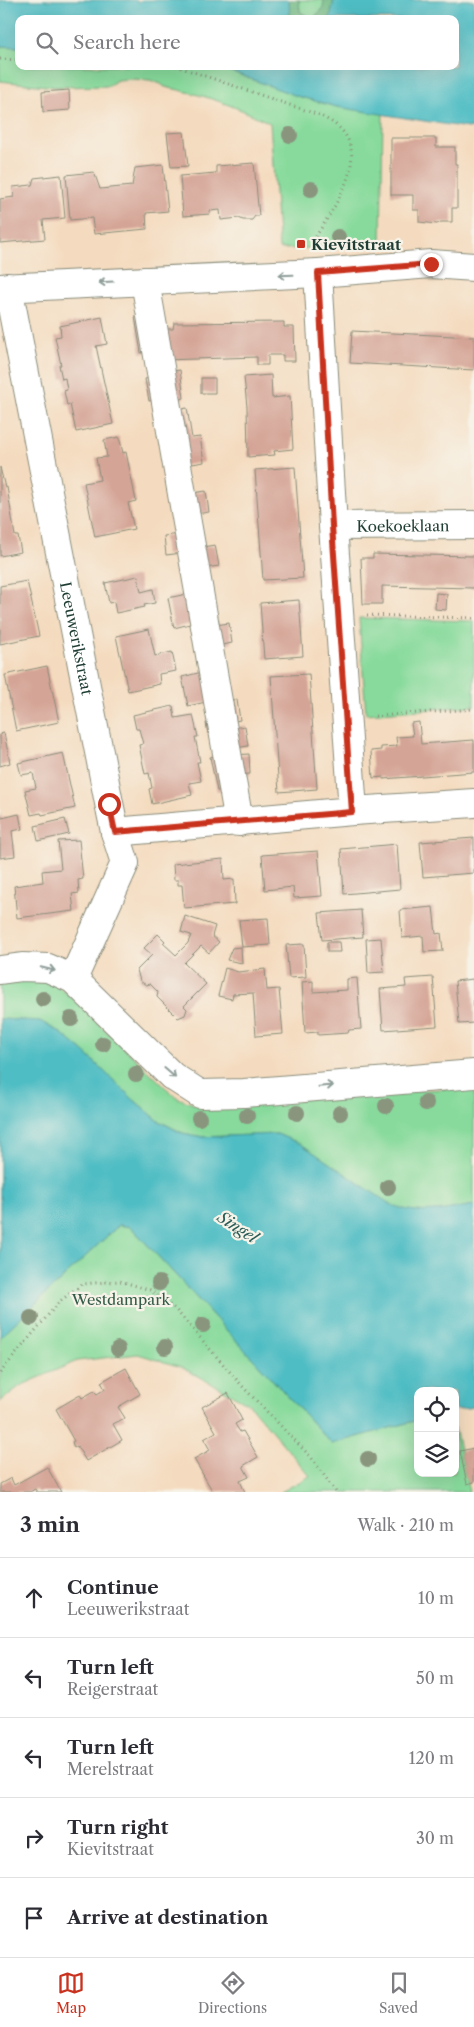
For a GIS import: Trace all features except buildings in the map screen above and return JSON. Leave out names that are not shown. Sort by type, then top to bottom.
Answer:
[{"type":"street","points":[[4,287],[318,273],[431,264],[474,266]]},
{"type":"street","points":[[318,273],[332,526],[352,812]]},
{"type":"street","points":[[146,281],[239,822]]},
{"type":"street","name":"Leeuwerikstraat","points":[[4,287],[115,832],[125,863],[73,978]]},
{"type":"street","name":"Koekoeklaan","points":[[332,526],[474,525]]},
{"type":"street","points":[[115,832],[352,812],[474,804]]},
{"type":"street","points":[[0,970],[22,967],[48,968],[73,978],[172,1076],[200,1094],[244,1093],[474,1074]]},
{"type":"path","points":[[0,59],[15,60]]},
{"type":"path","points":[[188,70],[319,115],[337,125],[347,138],[351,167],[346,185],[316,238],[318,273]]},
{"type":"path","points":[[339,614],[474,618]]},
{"type":"path","points":[[346,718],[474,709]]},
{"type":"path","points":[[0,1373],[59,1302],[82,1284],[120,1281],[150,1290],[175,1309],[244,1388],[311,1457],[336,1492]]},
{"type":"green space","points":[[289,0],[299,0],[300,12],[306,15],[290,15]]},
{"type":"green space","points":[[299,0],[324,0],[323,8],[317,15],[306,15],[300,12]]},
{"type":"green space","points":[[324,0],[334,0],[331,15],[317,15],[323,8]]},
{"type":"green space","points":[[0,46],[15,47],[15,70],[227,70],[297,96],[337,107],[383,113],[381,246],[279,249],[270,123],[244,111],[193,93],[165,87],[150,80],[117,80],[108,86],[55,87],[0,81]]},
{"type":"green space","points":[[359,618],[474,621],[474,706],[366,714]]},
{"type":"green space","points":[[40,979],[55,984],[69,995],[178,1098],[196,1105],[474,1087],[474,1205],[421,1212],[400,1209],[390,1205],[301,1144],[277,1134],[203,1137],[183,1133],[159,1121],[61,1033],[40,1021],[0,1019],[0,981]]},
{"type":"green space","name":"Westdampark","points":[[119,1225],[131,1227],[332,1444],[414,1421],[414,1477],[459,1477],[459,1446],[469,1492],[281,1492],[310,1476],[249,1404],[181,1367],[138,1354],[77,1361],[20,1386],[0,1402],[0,1337]]},
{"type":"water","points":[[0,0],[135,0],[139,2],[142,0],[289,0],[290,15],[15,15],[15,47],[0,46]]},
{"type":"water","points":[[334,0],[474,0],[474,129],[337,107],[297,96],[227,70],[459,70],[459,15],[331,15]]},
{"type":"water","name":"Singel","points":[[0,1019],[40,1021],[61,1033],[159,1121],[182,1133],[203,1137],[277,1134],[301,1144],[390,1204],[400,1208],[432,1211],[474,1205],[474,1407],[459,1409],[459,1387],[414,1387],[414,1421],[332,1444],[131,1227],[119,1225],[0,1337]]},
{"type":"place","name":"Kievitstraat","points":[[301,244]]},
{"type":"route","points":[[109,804],[115,832],[352,812],[332,526],[318,273],[431,264]]}]
